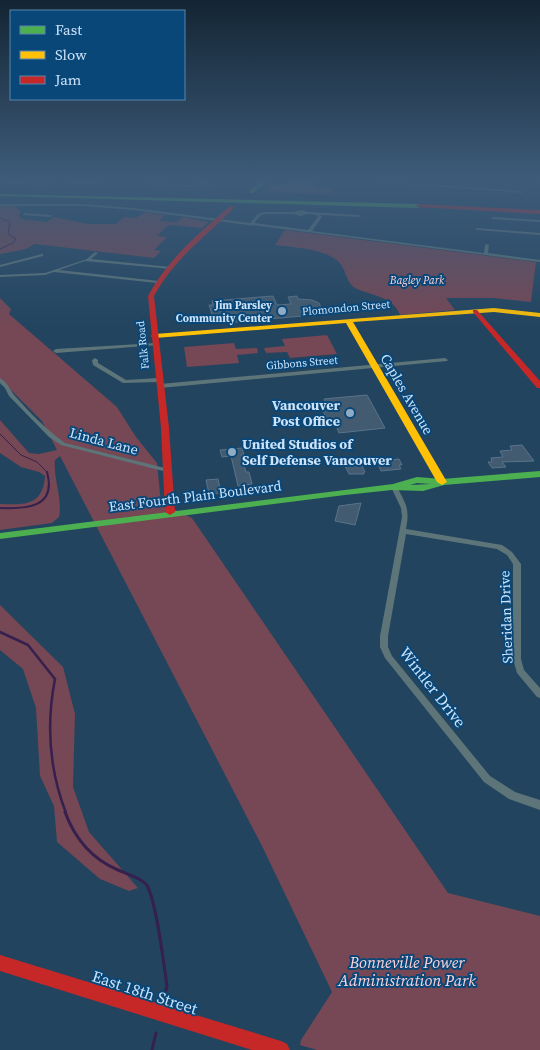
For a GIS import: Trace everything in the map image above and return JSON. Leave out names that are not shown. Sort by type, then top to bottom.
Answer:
[{"type":"main road","points":[[157,282],[207,230]]},
{"type":"main road","name":"Falk Road","points":[[157,282],[151,296],[170,512]]},
{"type":"main road","points":[[475,311],[540,386]]},
{"type":"main road","name":"Plomondon Street","points":[[155,340],[348,320],[475,311],[507,311],[540,315]]},
{"type":"main road","name":"Caples Avenue","points":[[348,320],[442,482]]},
{"type":"main road","name":"East Fourth Plain Boulevard","points":[[0,536],[170,512],[394,487],[400,483],[433,480],[442,482],[540,474]]},
{"type":"main road","name":"East 18th Street","points":[[0,963],[281,1050]]},
{"type":"street","points":[[292,230],[540,261]]},
{"type":"street","points":[[490,230],[540,234]]},
{"type":"street","points":[[486,254],[487,245]]},
{"type":"street","points":[[88,260],[96,253]]},
{"type":"street","points":[[0,266],[42,255]]},
{"type":"street","points":[[0,276],[38,275],[81,260],[171,268]]},
{"type":"street","points":[[54,271],[157,282]]},
{"type":"street","points":[[56,351],[155,340]]},
{"type":"street","name":"Gibbons Street","points":[[95,360],[95,364],[122,381],[159,383],[445,360]]},
{"type":"street","name":"Linda Lane","points":[[0,375],[2,377],[0,380],[7,387],[11,395],[51,436],[64,444],[167,470]]},
{"type":"street","name":"Wintler Drive","points":[[394,487],[404,508],[405,517],[384,636],[384,647],[389,658],[487,778],[512,796],[540,805]]},
{"type":"street","name":"Sheridan Drive","points":[[404,531],[499,547],[513,557],[516,564],[517,659],[520,671],[540,694]]},
{"type":"green space","points":[[0,230],[163,230],[157,236],[167,237],[154,250],[161,251],[154,258],[35,244],[26,249],[0,254]]},
{"type":"green space","name":"Bagley Park","points":[[285,230],[536,262],[531,302],[493,298],[446,298],[455,310],[400,315],[397,309],[387,300],[352,286],[339,262],[326,254],[308,249],[275,245]]},
{"type":"green space","name":"Bonneville Power Administration Park","points":[[0,298],[11,309],[9,314],[117,407],[136,437],[157,463],[161,503],[192,518],[448,893],[540,916],[540,1050],[317,1050],[300,1045],[301,1040],[332,992],[262,846],[60,456],[55,460],[55,474],[60,503],[59,517],[52,523],[0,530],[0,504],[31,502],[40,493],[45,476],[39,472],[21,467],[0,453],[0,420],[29,453],[39,454],[57,450],[42,421],[0,379]]},
{"type":"green space","points":[[327,335],[337,354],[290,358],[287,352],[266,353],[264,348],[285,346],[282,339]]},
{"type":"green space","points":[[234,343],[236,349],[257,348],[258,353],[237,355],[239,363],[187,367],[184,347]]},
{"type":"green space","points":[[0,605],[63,667],[75,714],[73,787],[89,832],[138,888],[129,891],[100,879],[57,842],[54,806],[40,776],[36,708],[23,669],[0,650]]},
{"type":"building","name":"Jim Parsley Community Center","points":[[273,296],[277,305],[291,304],[288,297],[297,296],[298,299],[312,300],[319,303],[324,314],[225,323],[224,320],[214,321],[209,305],[213,305],[212,301]]},
{"type":"building","name":"Vancouver Post Office","points":[[367,395],[385,428],[339,433],[334,421],[328,422],[320,404],[326,403],[324,399]]},
{"type":"building","points":[[522,445],[534,461],[502,462],[506,467],[492,468],[488,462],[492,462],[491,458],[503,457],[500,451],[512,450],[510,446]]},
{"type":"building","points":[[242,448],[244,455],[241,455],[252,484],[238,486],[231,456],[222,457],[220,450]]},
{"type":"building","points":[[399,459],[402,465],[399,465],[401,469],[381,471],[377,462]]},
{"type":"building","points":[[361,464],[365,472],[364,474],[349,474],[345,466]]},
{"type":"building","points":[[218,479],[221,493],[209,494],[206,480]]},
{"type":"building","points":[[361,503],[355,525],[335,521],[339,506]]},
{"type":"waterway","points":[[0,249],[13,243],[16,239],[8,234],[9,230]]},
{"type":"waterway","points":[[0,434],[21,455],[37,462],[47,472]]},
{"type":"waterway","points":[[0,508],[20,508],[37,504],[48,493],[47,472]]},
{"type":"waterway","points":[[0,632],[28,645],[55,679],[52,696],[51,747],[56,780],[66,813]]},
{"type":"waterway","points":[[65,812],[79,839],[92,854],[118,870],[143,882],[150,891],[162,948],[167,986],[164,997]]},
{"type":"waterway","points":[[152,1050],[156,1033]]},
{"type":"traffic: fast","points":[[394,487],[417,480],[442,482],[540,474]]},
{"type":"traffic: fast","points":[[0,536],[380,488],[417,489],[430,487],[442,482]]},
{"type":"traffic: slow","points":[[155,336],[469,311],[494,310],[540,315]]},
{"type":"traffic: slow","points":[[348,320],[442,482]]},
{"type":"traffic: jam","points":[[170,512],[165,428],[151,296],[176,259],[206,230]]},
{"type":"traffic: jam","points":[[475,311],[540,386]]},
{"type":"traffic: jam","points":[[0,963],[281,1050]]},
{"type":"place","name":"Jim Parsley Community Center","points":[[282,311]]},
{"type":"place","name":"Vancouver Post Office","points":[[350,413]]},
{"type":"place","name":"United Studios of Self Defense Vancouver","points":[[232,452]]}]
